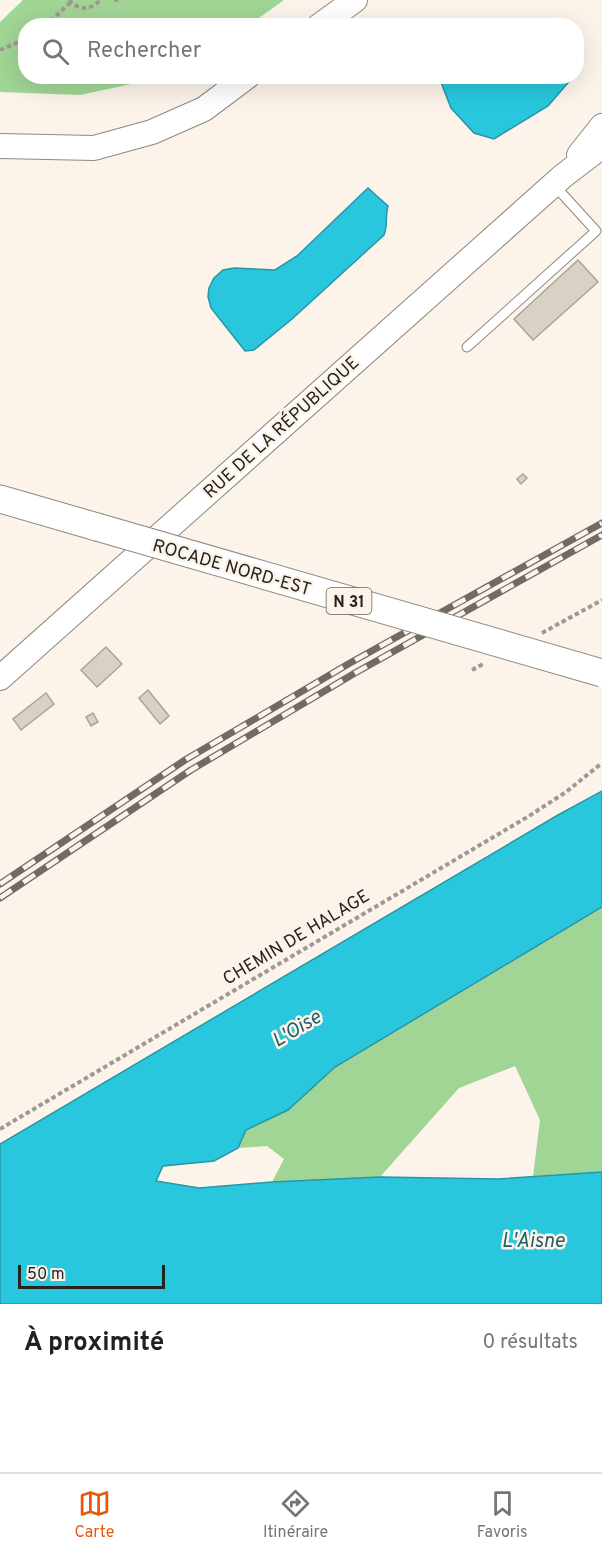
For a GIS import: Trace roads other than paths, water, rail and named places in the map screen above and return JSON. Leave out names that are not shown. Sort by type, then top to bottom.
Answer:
[{"type":"main road","points":[[330,18],[355,0]]},
{"type":"main road","points":[[0,146],[94,148],[152,132],[204,109],[237,84]]},
{"type":"main road","name":"RUE DE LA RÉPUBLIQUE","points":[[558,180],[602,126]]},
{"type":"main road","name":"RUE DE LA RÉPUBLIQUE","points":[[0,678],[558,180],[602,147]]},
{"type":"main road","name":"ROCADE NORD-EST","points":[[0,500],[602,673]]},
{"type":"lane","points":[[467,347],[596,231],[558,180]]},
{"type":"water","points":[[442,84],[567,84],[548,106],[494,139],[474,133],[451,108]]},
{"type":"water","points":[[368,188],[388,206],[384,235],[292,319],[254,350],[245,351],[211,308],[208,297],[214,278],[223,270],[234,268],[275,270],[297,256]]},
{"type":"water","points":[[602,791],[602,907],[335,1067],[288,1110],[246,1130],[238,1148],[214,1161],[163,1166],[156,1181],[199,1188],[380,1177],[498,1179],[602,1172],[602,1304],[0,1304],[0,1144]]},
{"type":"railway","points":[[0,884],[185,760],[350,663],[602,523]]},
{"type":"railway","points":[[0,898],[191,770],[355,673],[602,535]]},
{"type":"water label","name":"L'Oise","points":[[296,1028]]},
{"type":"water label","name":"L'Aisne","points":[[533,1240]]}]
